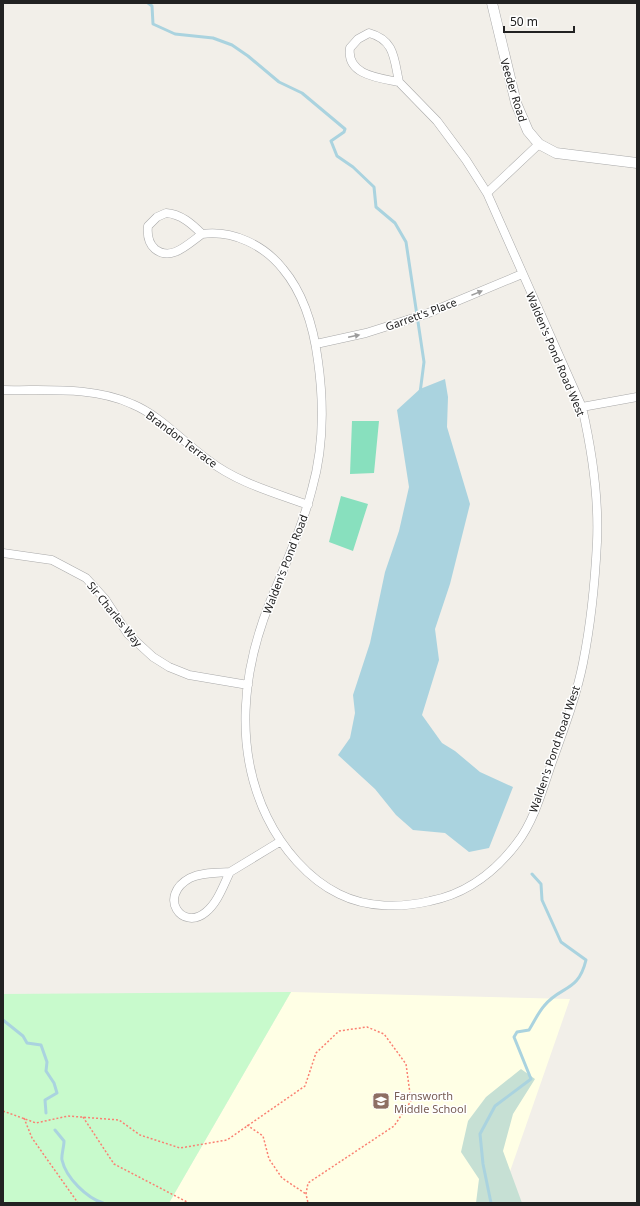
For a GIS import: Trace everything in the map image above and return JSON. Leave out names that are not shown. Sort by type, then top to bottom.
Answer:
[{"type":"street","name":"Veeder Road","points":[[492,3],[516,103],[528,131],[538,144],[556,153],[637,163]]},
{"type":"street","points":[[368,33],[382,38],[391,48],[399,82],[372,77],[354,67],[349,53],[354,42],[368,33]]},
{"type":"street","name":"Walden's Pond Road West","points":[[250,767],[263,809],[281,841],[298,863],[327,888],[343,897],[383,906],[418,904],[442,899],[467,888],[496,867],[518,842],[543,790],[572,706],[583,663],[592,598],[597,540],[596,494],[589,437],[582,407],[487,194],[466,160],[437,121],[399,82]]},
{"type":"street","points":[[487,194],[538,144]]},
{"type":"street","points":[[166,213],[174,213],[190,223],[202,234],[181,249],[166,254],[159,252],[152,247],[148,240],[147,230],[151,221],[156,217],[166,213]]},
{"type":"street","name":"Walden's Pond Road","points":[[202,234],[227,234],[248,241],[274,258],[289,276],[300,296],[316,344],[322,393],[323,418],[318,462],[308,504],[299,532],[264,618],[253,656],[248,685],[244,730],[250,767]]},
{"type":"street","name":"Garrett's Place","points":[[316,344],[366,333],[426,314],[522,274]]},
{"type":"street","name":"Brandon Terrace","points":[[3,390],[94,392],[132,404],[146,411],[209,461],[236,479],[308,504]]},
{"type":"street","points":[[582,407],[637,397]]},
{"type":"street","name":"Sir Charles Way","points":[[3,553],[52,560],[86,578],[105,599],[128,634],[153,657],[169,667],[189,676],[248,685]]},
{"type":"street","points":[[230,872],[214,904],[206,913],[197,917],[186,917],[175,909],[173,899],[175,893],[179,886],[191,878],[203,874],[230,872],[281,841]]},
{"type":"path","points":[[3,1111],[36,1122],[68,1116],[119,1120],[140,1135],[180,1148],[227,1140],[305,1086],[316,1053],[339,1031],[367,1027],[384,1034],[406,1064],[410,1101],[394,1126],[308,1183],[306,1194],[308,1203]]},
{"type":"path","points":[[83,1117],[114,1164],[189,1203]]},
{"type":"path","points":[[24,1118],[32,1138],[78,1203]]},
{"type":"path","points":[[247,1125],[263,1136],[269,1159],[282,1178],[306,1194]]},
{"type":"shaded area","name":"Farnsworth Middle School","points":[[291,992],[570,999],[499,1203],[169,1203]]},
{"type":"shaded area","points":[[521,1069],[535,1079],[513,1114],[503,1151],[522,1203],[476,1203],[479,1179],[461,1152],[468,1121],[486,1097]]},
{"type":"green space","points":[[352,421],[379,421],[374,473],[350,474]]},
{"type":"green space","points":[[341,496],[368,504],[353,551],[329,542]]},
{"type":"green space","points":[[291,992],[169,1203],[3,1203],[3,994]]},
{"type":"water","points":[[445,379],[448,397],[447,427],[470,504],[450,584],[435,629],[439,660],[422,715],[442,743],[455,751],[480,772],[513,787],[489,848],[469,852],[445,833],[413,830],[396,815],[375,789],[338,755],[350,738],[355,713],[353,695],[370,643],[385,572],[399,531],[409,487],[397,410],[420,389]]},
{"type":"waterway","points":[[148,3],[152,6],[153,24],[175,34],[213,38],[232,45],[248,56],[279,82],[302,93],[345,129],[344,132],[331,141],[337,156],[353,167],[374,187],[376,207],[395,223],[406,242],[424,362],[420,393]]},
{"type":"waterway","points":[[491,1203],[483,1164],[480,1134],[495,1106],[531,1079],[514,1037],[517,1032],[529,1030],[550,999],[574,984],[583,971],[586,960],[561,942],[542,900],[541,884],[532,874]]},
{"type":"waterway","points":[[3,1020],[23,1036],[27,1043],[41,1045],[47,1062],[46,1071],[54,1083],[57,1093],[45,1100],[46,1113]]},
{"type":"waterway","points":[[55,1130],[64,1141],[62,1160],[68,1174],[90,1197],[103,1203]]},
{"type":"place","name":"Farnsworth Middle School","points":[[381,1101]]}]
